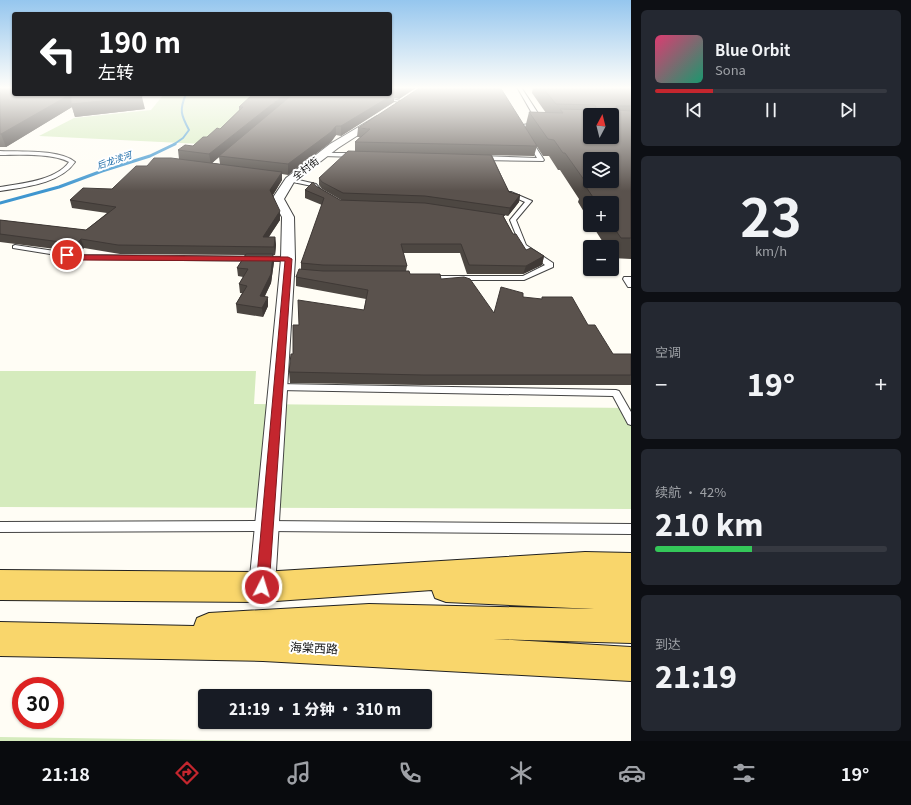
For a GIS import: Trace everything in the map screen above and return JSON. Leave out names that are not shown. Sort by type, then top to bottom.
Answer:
[{"type":"main road","points":[[0,585],[262,587],[585,566],[631,567]]},
{"type":"main road","points":[[327,583],[631,595]]},
{"type":"main road","points":[[54,640],[369,620],[631,626]]},
{"type":"main road","name":"海棠西路","points":[[0,639],[263,644],[630,664]]},
{"type":"street","name":"全村街","points":[[262,587],[278,387],[290,269],[288,217],[278,199],[289,179],[323,154],[374,122]]},
{"type":"lane","points":[[477,158],[541,160],[520,126],[547,122],[546,122]]},
{"type":"lane","points":[[0,153],[59,156],[70,159],[72,162],[71,165],[59,174],[46,179],[0,189]]},
{"type":"lane","points":[[323,154],[362,155]]},
{"type":"lane","points":[[493,159],[496,166]]},
{"type":"lane","points":[[289,179],[314,185],[319,191],[326,194]]},
{"type":"lane","points":[[506,187],[510,194],[529,201],[513,220]]},
{"type":"lane","points":[[506,219],[513,220]]},
{"type":"lane","points":[[423,278],[524,278],[550,265],[523,246],[513,220]]},
{"type":"lane","points":[[15,247],[81,257],[290,269]]},
{"type":"lane","points":[[631,279],[627,279],[631,285]]},
{"type":"lane","points":[[278,387],[616,393],[631,421]]},
{"type":"lane","points":[[0,527],[267,526],[631,529]]},
{"type":"green space","points":[[67,122],[230,122],[202,144],[39,136]]},
{"type":"green space","points":[[0,371],[256,371],[254,404],[631,408],[631,509],[0,507]]},
{"type":"green space","points":[[0,737],[278,741],[0,741]]},
{"type":"building","points":[[0,122],[23,122],[1,134]]},
{"type":"building","points":[[228,122],[250,122],[209,154],[178,150],[185,145],[193,146],[217,128],[220,129]]},
{"type":"building","points":[[260,122],[348,122],[341,126],[336,126],[331,132],[288,164],[219,156]]},
{"type":"building","points":[[368,122],[522,122],[537,146],[355,142],[370,129],[358,128]]},
{"type":"building","points":[[536,122],[583,122],[583,144],[619,144],[619,122],[631,122],[631,238],[621,238],[617,232],[619,232],[619,196],[592,196],[587,188],[619,188],[619,152],[583,152],[583,178],[554,140],[548,139]]},
{"type":"building","points":[[348,151],[491,155],[509,192],[520,195],[510,208],[425,196],[343,193],[322,182],[319,178]]},
{"type":"building","points":[[154,158],[171,158],[282,172],[270,190],[280,211],[263,237],[275,237],[274,247],[118,245],[81,239],[76,244],[0,234],[0,220],[86,230],[116,207],[70,200],[83,188],[112,189],[136,166],[147,166]]},
{"type":"building","points":[[313,182],[316,186],[340,200],[425,203],[505,215],[503,216],[513,234],[516,234],[526,250],[531,248],[544,256],[526,266],[469,265],[461,244],[401,244],[407,266],[323,265],[301,263],[324,198],[305,190]]},
{"type":"building","points":[[246,254],[273,254],[271,274],[260,296],[268,297],[262,308],[236,304],[247,286],[239,284],[248,269],[237,268]]},
{"type":"building","points":[[299,269],[323,271],[409,271],[410,274],[440,274],[441,279],[464,277],[470,279],[494,313],[501,287],[523,293],[523,297],[542,299],[542,297],[572,297],[588,325],[595,325],[613,354],[631,354],[631,375],[423,375],[289,372],[291,354],[293,354],[293,325],[299,325],[298,300],[364,310],[368,290],[296,277]]},
{"type":"waterway","name":"后龙渎河","points":[[173,145],[183,138],[189,130],[185,122]]},
{"type":"waterway","name":"后龙渎河","points":[[0,203],[59,187],[102,171],[150,156],[173,145]]},
{"type":"route","points":[[67,255],[81,257],[288,259],[262,587]]}]
